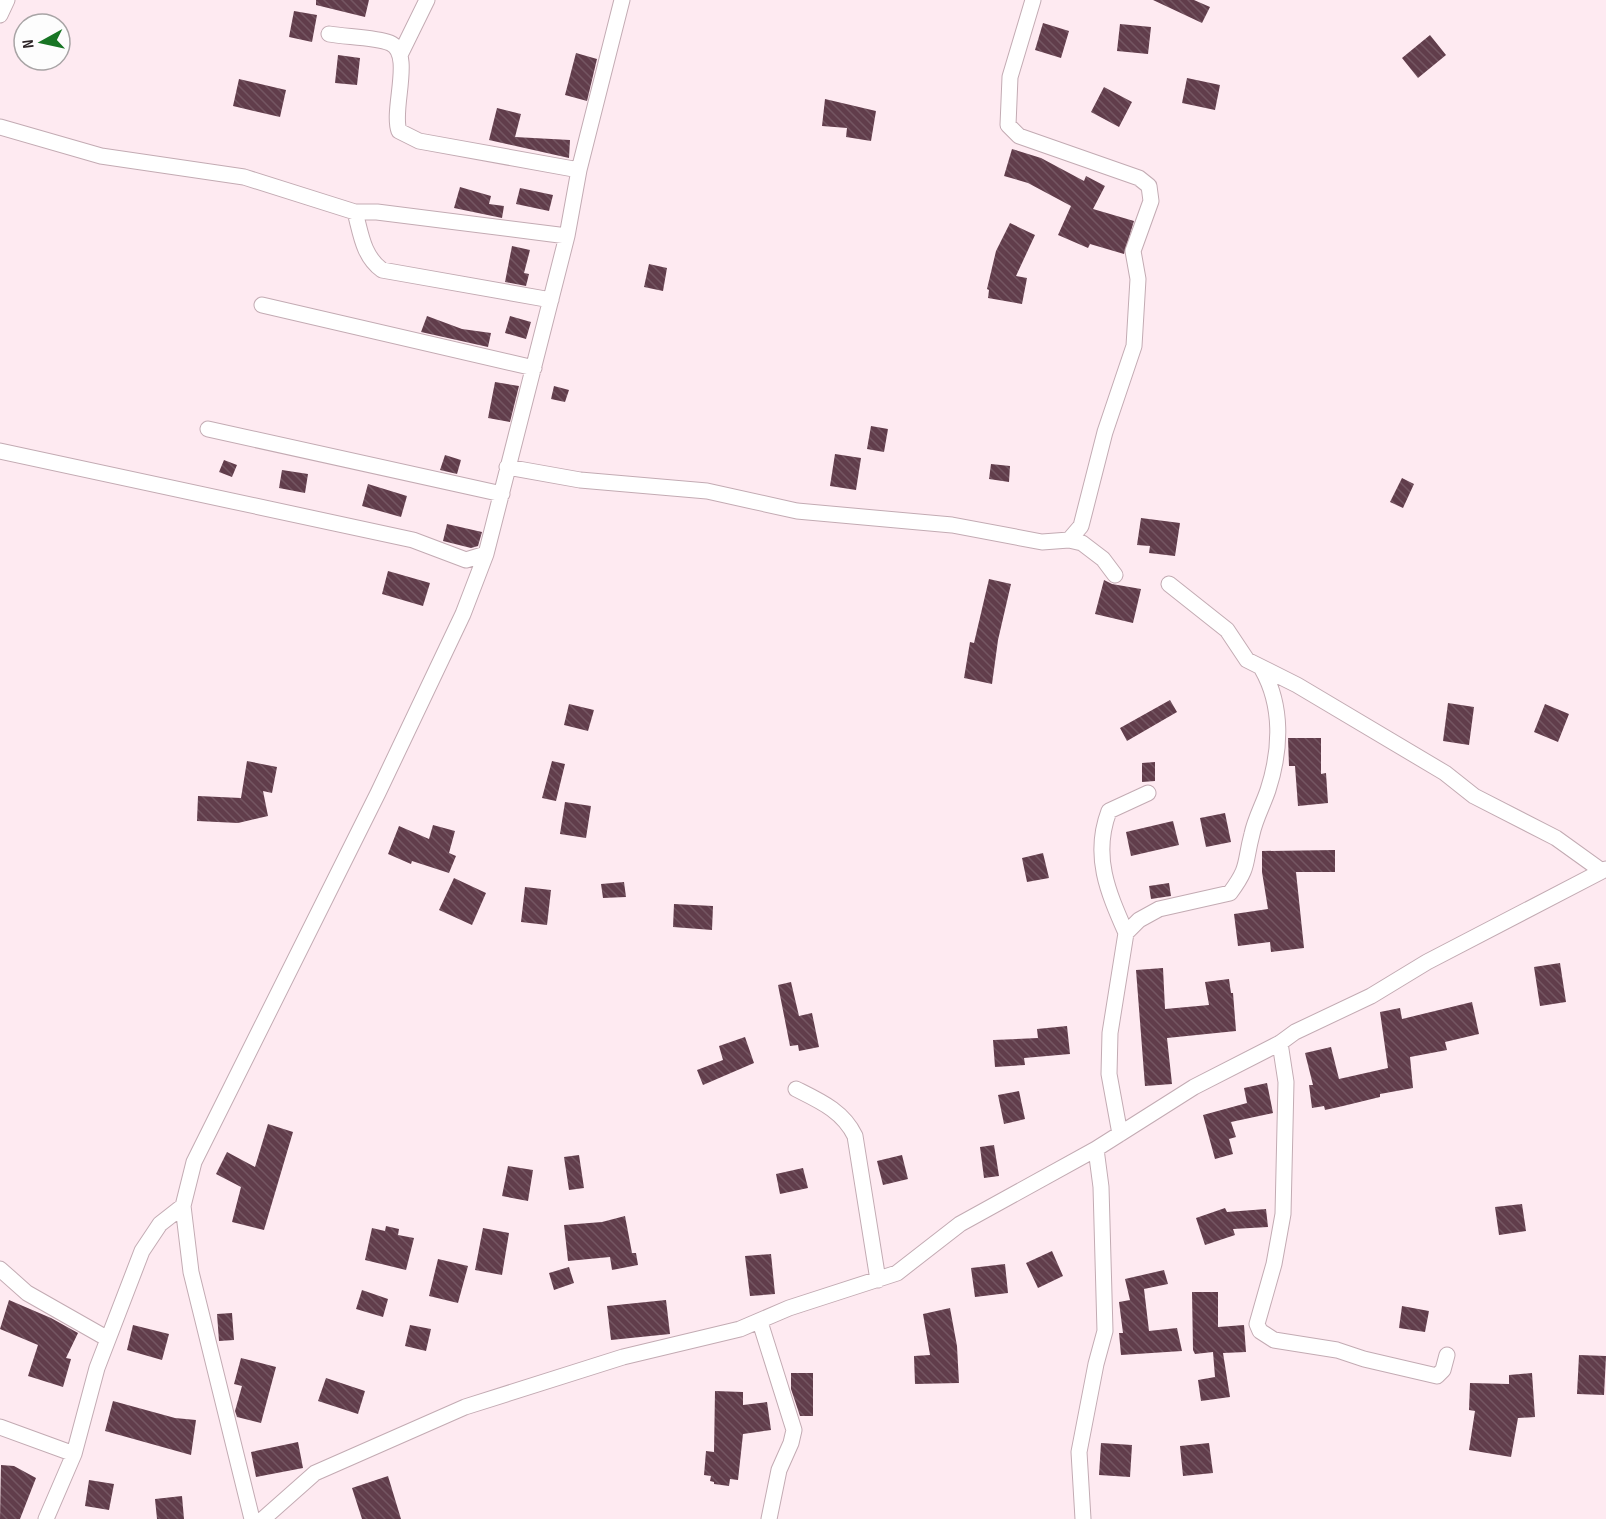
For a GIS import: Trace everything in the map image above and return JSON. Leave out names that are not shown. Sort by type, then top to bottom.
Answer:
[{"type":"street","points":[[0,15],[7,0]]},
{"type":"street","points":[[427,0],[401,54],[402,64],[395,120],[399,131],[419,141],[579,170]]},
{"type":"street","points":[[252,1519],[191,1272],[183,1206],[194,1162],[362,826],[476,582],[486,554],[534,369],[567,236],[579,170],[622,0]]},
{"type":"street","points":[[1033,0],[1010,77],[1008,125],[1019,136],[1139,178],[1149,186],[1151,201],[1133,251],[1138,279],[1134,346],[1105,432],[1081,526],[1069,540]]},
{"type":"street","points":[[329,34],[391,43],[401,54]]},
{"type":"street","points":[[0,127],[101,156],[264,182],[355,212],[377,212],[567,236]]},
{"type":"street","points":[[355,212],[366,253],[372,263],[382,270],[551,300]]},
{"type":"street","points":[[262,305],[534,369]]},
{"type":"street","points":[[208,429],[502,494]]},
{"type":"street","points":[[0,451],[412,540],[466,560],[486,554]]},
{"type":"street","points":[[507,467],[580,480],[708,491],[797,511],[952,525],[1042,542],[1069,540],[1082,543],[1103,559],[1114,574]]},
{"type":"street","points":[[466,560],[476,582]]},
{"type":"street","points":[[263,1519],[315,1473],[465,1407],[623,1358],[760,1322],[789,1308],[897,1273],[960,1224],[1096,1149],[1194,1087],[1280,1043],[1295,1032],[1380,991],[1427,962],[1604,870],[1556,838],[1474,796],[1445,772],[1297,686],[1247,660],[1227,630],[1169,584]]},
{"type":"street","points":[[1126,933],[1139,920],[1159,909],[1230,893],[1246,872],[1252,833],[1268,789],[1278,747],[1276,702],[1262,669]]},
{"type":"street","points":[[1120,1134],[1110,1074],[1110,1034],[1126,933],[1107,890],[1102,856],[1102,830],[1109,811],[1148,793]]},
{"type":"street","points":[[1280,1043],[1286,1082],[1283,1214],[1274,1264],[1257,1324],[1260,1331],[1274,1340],[1336,1350],[1437,1376],[1443,1370],[1447,1355]]},
{"type":"street","points":[[796,1089],[835,1110],[848,1121],[855,1136],[878,1280]]},
{"type":"street","points":[[1083,1519],[1079,1452],[1093,1374],[1105,1332],[1101,1187],[1096,1149]]},
{"type":"street","points":[[46,1519],[74,1454],[97,1368],[142,1251],[160,1224],[183,1206]]},
{"type":"street","points":[[0,1269],[27,1293],[108,1339]]},
{"type":"street","points":[[760,1322],[794,1430],[779,1470],[769,1519]]},
{"type":"street","points":[[0,1427],[74,1454]]},
{"type":"building","points":[[316,0],[369,0],[365,17],[316,5]]},
{"type":"building","points":[[1153,0],[1194,0],[1210,7],[1202,23]]},
{"type":"building","points":[[294,11],[317,15],[312,42],[289,37]]},
{"type":"building","points":[[1043,23],[1069,31],[1061,58],[1035,50]]},
{"type":"building","points":[[1120,24],[1151,27],[1148,54],[1117,51]]},
{"type":"building","points":[[1430,35],[1446,55],[1418,78],[1402,58]]},
{"type":"building","points":[[576,53],[597,59],[587,101],[565,95]]},
{"type":"building","points":[[338,55],[360,58],[357,85],[335,83]]},
{"type":"building","points":[[1187,78],[1220,85],[1215,110],[1182,103]]},
{"type":"building","points":[[239,79],[286,90],[280,117],[233,106]]},
{"type":"building","points":[[1104,87],[1132,102],[1119,127],[1091,112]]},
{"type":"building","points":[[825,99],[876,111],[871,141],[846,137],[847,128],[822,126]]},
{"type":"building","points":[[497,108],[521,114],[515,137],[570,140],[569,158],[489,140]]},
{"type":"building","points":[[1012,149],[1041,158],[1084,181],[1086,176],[1105,186],[1093,209],[1134,221],[1124,254],[1090,244],[1088,248],[1058,235],[1071,206],[1028,183],[1004,176]]},
{"type":"building","points":[[460,187],[491,196],[489,204],[504,206],[502,218],[454,208]]},
{"type":"building","points":[[520,188],[553,195],[549,211],[516,204]]},
{"type":"building","points":[[1010,223],[1035,235],[1016,276],[1027,278],[1022,304],[988,298],[989,290],[987,289],[996,251]]},
{"type":"building","points":[[512,246],[530,250],[524,273],[529,274],[526,286],[505,282]]},
{"type":"building","points":[[649,264],[667,268],[663,291],[644,287]]},
{"type":"building","points":[[427,316],[462,329],[491,333],[488,347],[421,332]]},
{"type":"building","points":[[510,316],[531,322],[526,339],[505,333]]},
{"type":"building","points":[[495,382],[519,386],[510,422],[488,418]]},
{"type":"building","points":[[554,386],[569,390],[565,402],[551,399]]},
{"type":"building","points":[[871,426],[888,429],[884,452],[867,449]]},
{"type":"building","points":[[835,454],[861,458],[856,490],[830,486]]},
{"type":"building","points":[[445,455],[461,460],[457,474],[440,470]]},
{"type":"building","points":[[224,460],[237,465],[232,477],[219,472]]},
{"type":"building","points":[[991,464],[1010,466],[1009,482],[989,479]]},
{"type":"building","points":[[282,470],[308,474],[305,493],[279,488]]},
{"type":"building","points":[[1402,478],[1414,484],[1403,508],[1390,502]]},
{"type":"building","points":[[368,484],[407,496],[401,517],[362,506]]},
{"type":"building","points":[[1141,518],[1180,523],[1175,556],[1149,553],[1150,546],[1137,545]]},
{"type":"building","points":[[447,524],[482,532],[478,546],[471,548],[443,541]]},
{"type":"building","points":[[388,571],[430,583],[423,606],[382,594]]},
{"type":"building","points":[[989,579],[1011,584],[998,640],[992,684],[964,678],[970,642],[974,643]]},
{"type":"building","points":[[1104,580],[1112,584],[1141,589],[1133,623],[1095,614]]},
{"type":"building","points":[[1170,700],[1177,712],[1127,741],[1120,728]]},
{"type":"building","points":[[1448,703],[1474,707],[1469,745],[1443,741]]},
{"type":"building","points":[[569,704],[594,710],[588,731],[564,725]]},
{"type":"building","points":[[1545,704],[1569,714],[1558,742],[1534,732]]},
{"type":"building","points":[[1288,738],[1321,738],[1321,774],[1326,773],[1328,803],[1298,806],[1295,766],[1289,766]]},
{"type":"building","points":[[247,761],[277,767],[272,793],[263,791],[268,816],[238,823],[197,821],[198,796],[241,798]]},
{"type":"building","points":[[552,761],[565,764],[556,801],[542,798]]},
{"type":"building","points":[[1155,762],[1155,781],[1142,782],[1142,763]]},
{"type":"building","points":[[565,802],[591,806],[586,838],[560,834]]},
{"type":"building","points":[[1225,813],[1231,842],[1206,847],[1200,818]]},
{"type":"building","points":[[1173,821],[1179,845],[1131,856],[1126,832]]},
{"type":"building","points":[[433,825],[455,831],[449,853],[456,856],[449,873],[412,861],[411,864],[388,854],[399,826],[429,839]]},
{"type":"building","points":[[1335,850],[1335,872],[1296,872],[1304,948],[1271,952],[1270,942],[1238,946],[1234,914],[1268,909],[1262,872],[1262,851]]},
{"type":"building","points":[[1043,853],[1049,878],[1027,882],[1022,858]]},
{"type":"building","points":[[454,878],[486,893],[472,925],[439,910]]},
{"type":"building","points":[[624,882],[626,897],[603,898],[601,884]]},
{"type":"building","points":[[1169,883],[1171,896],[1151,899],[1149,886]]},
{"type":"building","points":[[525,887],[551,890],[547,925],[521,922]]},
{"type":"building","points":[[674,904],[713,906],[712,930],[673,927]]},
{"type":"building","points":[[1560,963],[1566,1002],[1540,1006],[1534,967]]},
{"type":"building","points":[[1163,968],[1165,1009],[1209,1005],[1205,982],[1229,979],[1231,993],[1233,993],[1236,1031],[1167,1038],[1172,1084],[1145,1086],[1136,970]]},
{"type":"building","points":[[791,982],[799,1016],[812,1013],[819,1047],[799,1051],[798,1045],[790,1046],[778,985]]},
{"type":"building","points":[[1472,1002],[1479,1034],[1445,1042],[1447,1050],[1410,1057],[1413,1088],[1380,1094],[1380,1097],[1325,1110],[1324,1106],[1312,1108],[1309,1085],[1313,1085],[1305,1053],[1331,1047],[1339,1079],[1388,1068],[1380,1012],[1400,1008],[1402,1019]]},
{"type":"building","points":[[1067,1026],[1070,1054],[1024,1058],[1025,1065],[995,1067],[993,1040],[1038,1038],[1037,1029]]},
{"type":"building","points":[[745,1037],[754,1063],[703,1085],[697,1070],[723,1060],[719,1046]]},
{"type":"building","points":[[1267,1083],[1273,1113],[1231,1122],[1236,1137],[1229,1139],[1233,1154],[1215,1159],[1203,1115],[1247,1103],[1244,1088]]},
{"type":"building","points":[[1019,1091],[1025,1119],[1004,1124],[998,1095]]},
{"type":"building","points":[[268,1124],[293,1132],[264,1230],[232,1222],[241,1187],[216,1174],[227,1152],[255,1167]]},
{"type":"building","points":[[994,1145],[999,1176],[984,1178],[980,1147]]},
{"type":"building","points":[[579,1155],[584,1188],[569,1190],[564,1157]]},
{"type":"building","points":[[902,1155],[908,1179],[883,1185],[877,1161]]},
{"type":"building","points":[[508,1166],[533,1170],[528,1201],[502,1196]]},
{"type":"building","points":[[803,1168],[808,1188],[780,1194],[776,1174]]},
{"type":"building","points":[[1522,1204],[1526,1231],[1499,1235],[1495,1207]]},
{"type":"building","points":[[1225,1208],[1227,1212],[1266,1209],[1268,1227],[1233,1229],[1235,1235],[1205,1245],[1196,1218]]},
{"type":"building","points":[[625,1216],[632,1253],[636,1253],[638,1265],[612,1270],[610,1257],[568,1261],[564,1225],[602,1222]]},
{"type":"building","points":[[386,1226],[399,1229],[398,1235],[414,1238],[406,1270],[365,1260],[372,1228],[385,1231]]},
{"type":"building","points":[[483,1228],[509,1233],[502,1275],[475,1270]]},
{"type":"building","points":[[1052,1251],[1063,1276],[1038,1288],[1026,1263]]},
{"type":"building","points":[[771,1254],[775,1294],[750,1296],[745,1256]]},
{"type":"building","points":[[438,1259],[468,1266],[458,1303],[429,1296]]},
{"type":"building","points":[[1005,1264],[1008,1293],[975,1297],[971,1268]]},
{"type":"building","points":[[569,1267],[574,1283],[554,1290],[549,1273]]},
{"type":"building","points":[[1164,1270],[1168,1284],[1144,1289],[1149,1331],[1177,1328],[1182,1351],[1121,1355],[1119,1333],[1123,1333],[1119,1302],[1130,1300],[1125,1279]]},
{"type":"building","points":[[362,1290],[388,1299],[383,1317],[356,1309]]},
{"type":"building","points":[[1192,1292],[1218,1292],[1218,1327],[1244,1325],[1246,1352],[1223,1353],[1230,1397],[1201,1401],[1198,1380],[1215,1377],[1213,1352],[1195,1354],[1193,1350]]},
{"type":"building","points":[[9,1300],[51,1318],[78,1333],[66,1358],[71,1359],[63,1387],[28,1376],[38,1345],[0,1329]]},
{"type":"building","points":[[666,1300],[670,1334],[611,1340],[607,1306]]},
{"type":"building","points":[[1402,1306],[1429,1311],[1425,1332],[1399,1328]]},
{"type":"building","points":[[950,1308],[957,1346],[959,1383],[915,1384],[914,1356],[930,1355],[923,1314]]},
{"type":"building","points":[[232,1313],[234,1340],[219,1341],[217,1314]]},
{"type":"building","points":[[133,1325],[169,1334],[162,1360],[127,1350]]},
{"type":"building","points":[[410,1325],[431,1329],[426,1351],[405,1346]]},
{"type":"building","points":[[1579,1355],[1606,1356],[1604,1395],[1577,1394]]},
{"type":"building","points":[[241,1358],[276,1367],[261,1423],[237,1417],[235,1411],[242,1386],[234,1384]]},
{"type":"building","points":[[791,1373],[813,1373],[813,1416],[800,1416],[791,1389]]},
{"type":"building","points":[[1532,1373],[1535,1417],[1518,1418],[1511,1457],[1469,1450],[1475,1411],[1469,1410],[1470,1383],[1509,1384],[1509,1375]]},
{"type":"building","points":[[326,1378],[365,1391],[358,1414],[318,1401]]},
{"type":"building","points":[[715,1391],[743,1392],[743,1405],[767,1402],[771,1430],[743,1434],[738,1480],[730,1479],[729,1486],[714,1484],[710,1481],[711,1476],[704,1475],[706,1451],[714,1452]]},
{"type":"building","points":[[113,1401],[175,1418],[196,1420],[191,1455],[105,1431]]},
{"type":"building","points":[[298,1442],[303,1468],[256,1477],[251,1452]]},
{"type":"building","points":[[1101,1443],[1132,1445],[1130,1477],[1099,1475]]},
{"type":"building","points":[[1209,1443],[1213,1473],[1183,1476],[1180,1446]]},
{"type":"building","points":[[1,1465],[14,1466],[36,1478],[20,1519],[0,1519]]},
{"type":"building","points":[[388,1476],[401,1519],[362,1519],[352,1488]]},
{"type":"building","points":[[89,1480],[114,1484],[109,1510],[85,1506]]},
{"type":"building","points":[[182,1496],[184,1519],[157,1519],[155,1499]]}]
